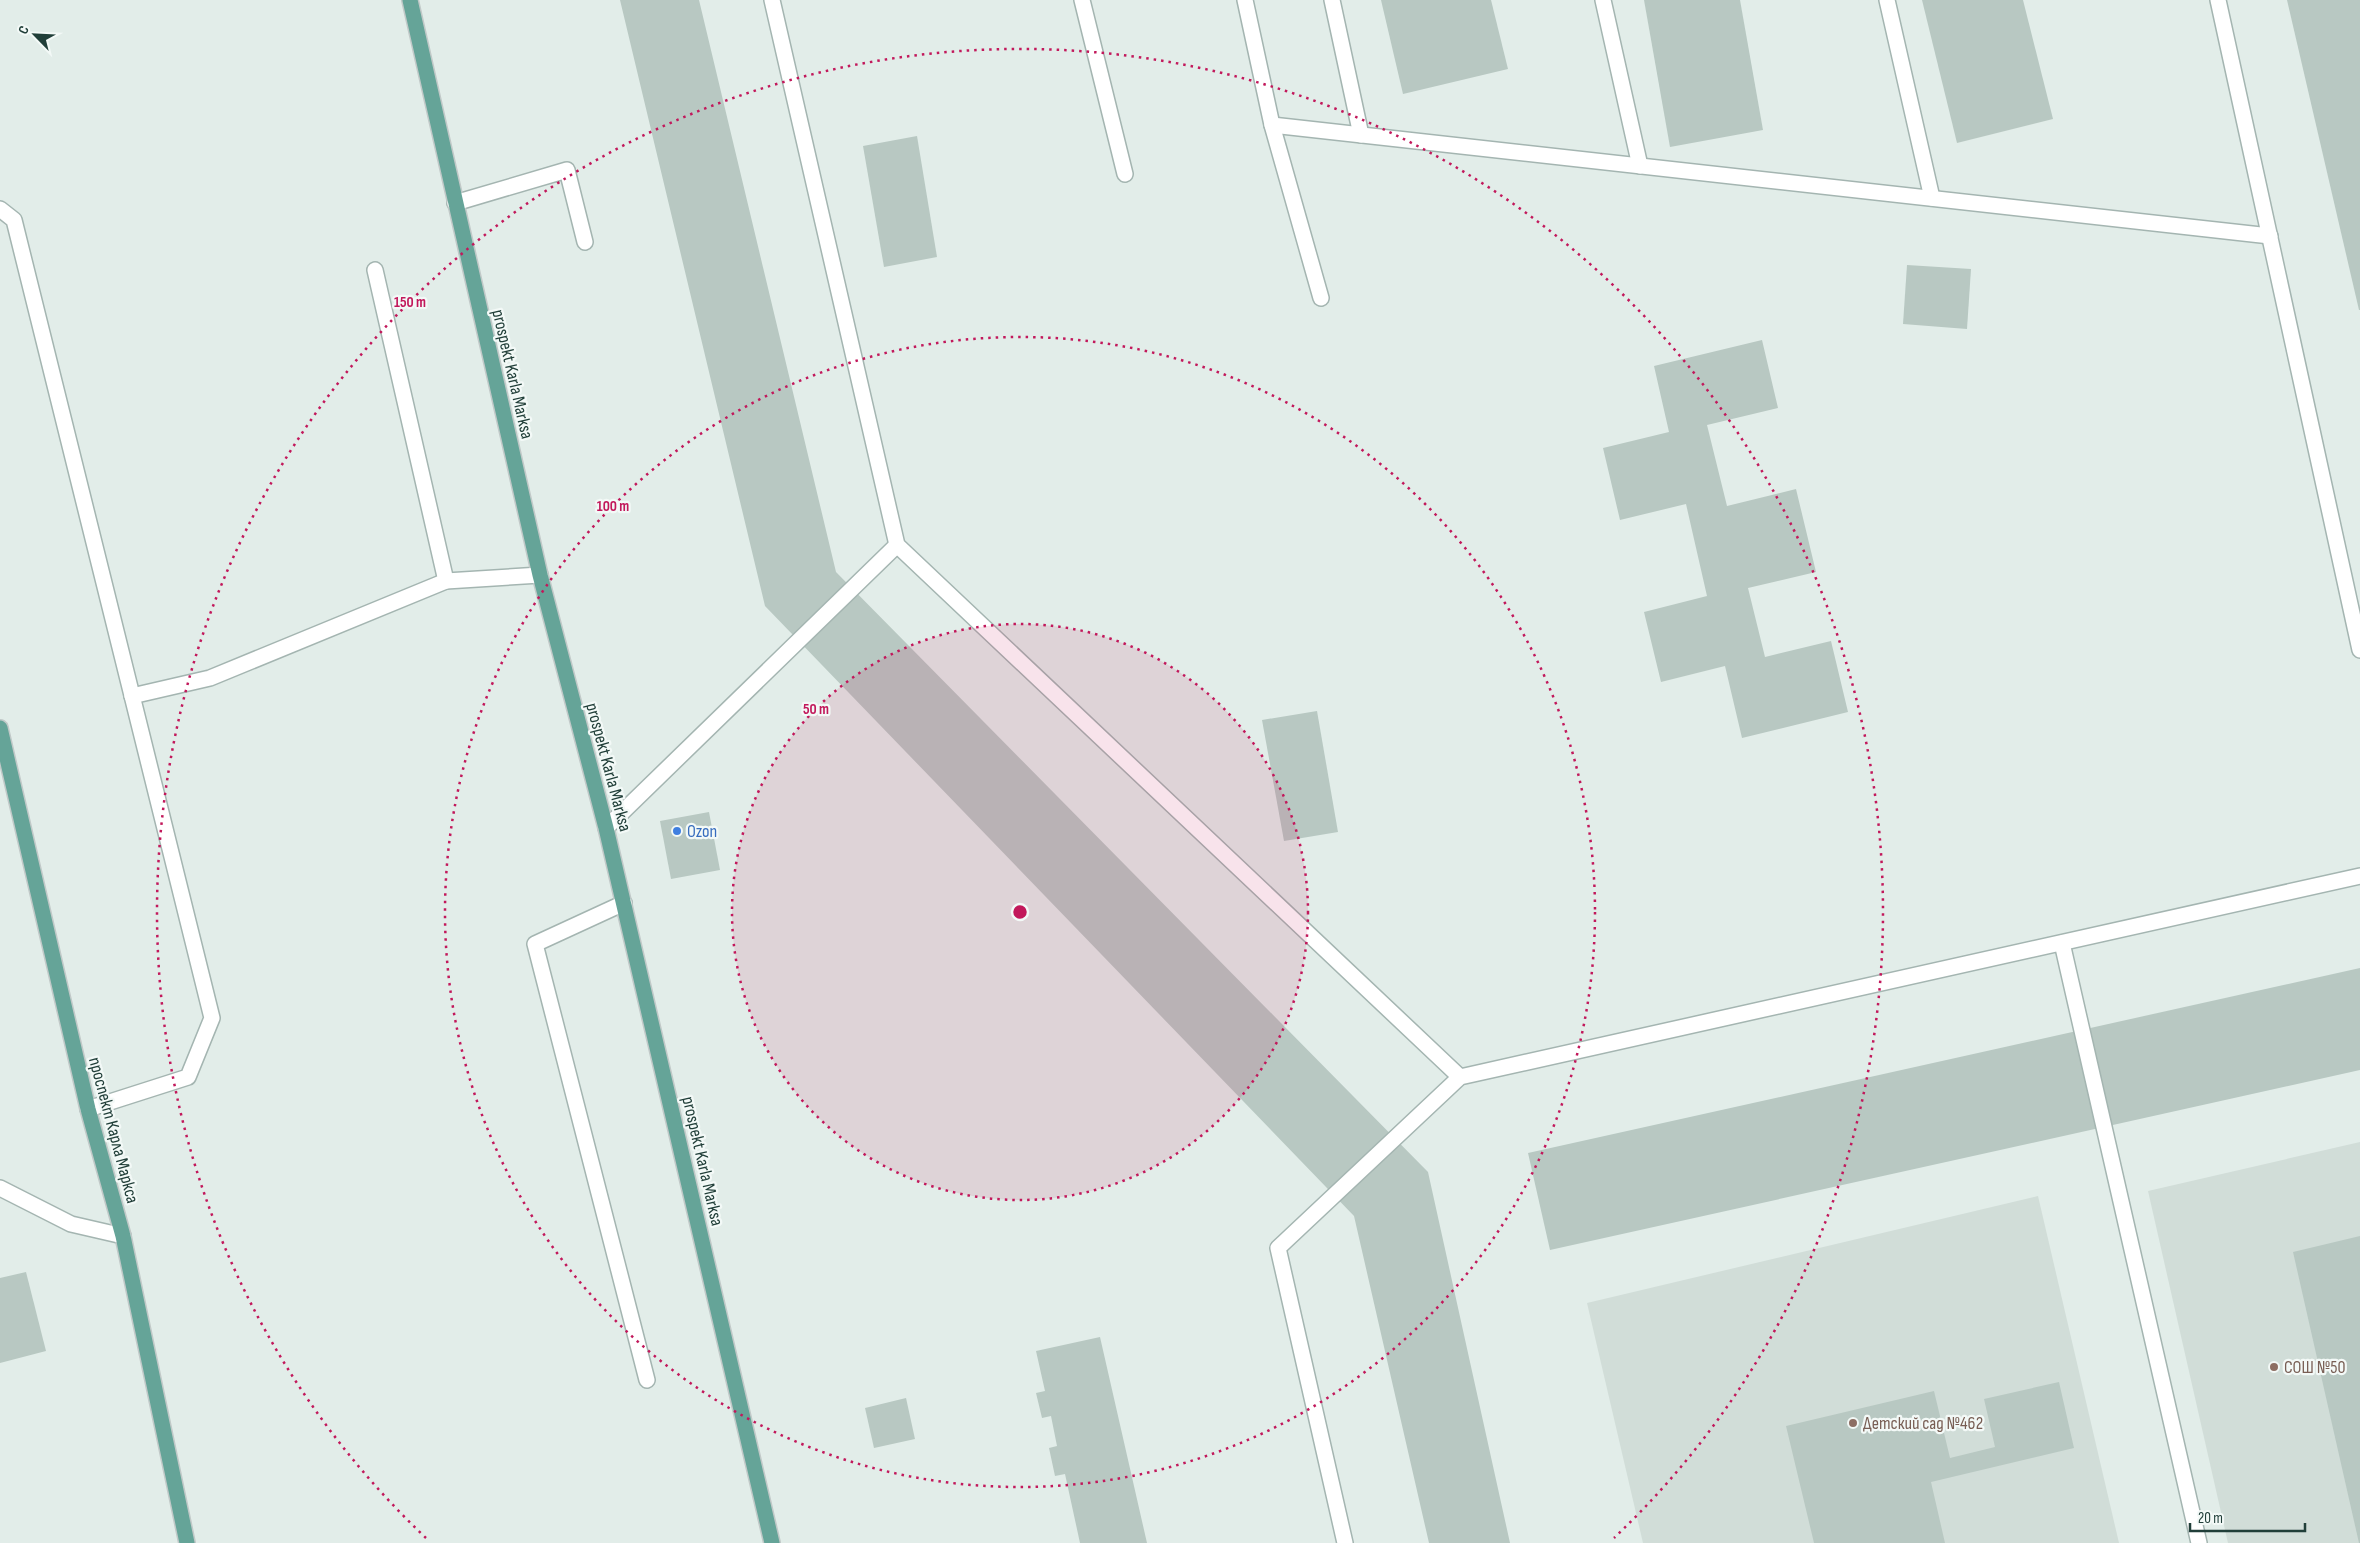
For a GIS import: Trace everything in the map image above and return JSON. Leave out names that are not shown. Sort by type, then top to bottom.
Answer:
[{"type":"main road","name":"prospekt Karla Marksa","points":[[410,0],[540,575],[624,903],[772,1543]]},
{"type":"main road","name":"проспект Карла Маркса","points":[[0,728],[88,1109],[123,1236],[187,1543]]},
{"type":"lane","points":[[772,0],[897,545],[1460,1077]]},
{"type":"lane","points":[[1082,0],[1125,174]]},
{"type":"lane","points":[[1245,0],[1272,125],[1321,298]]},
{"type":"lane","points":[[1332,0],[1361,135]]},
{"type":"lane","points":[[1603,0],[1640,166]]},
{"type":"lane","points":[[1887,0],[1932,198]]},
{"type":"lane","points":[[2218,0],[2360,650]]},
{"type":"lane","points":[[1272,125],[2270,236]]},
{"type":"lane","points":[[455,203],[568,170],[585,242]]},
{"type":"lane","points":[[0,209],[14,220],[212,1018],[188,1077],[88,1109]]},
{"type":"lane","points":[[375,270],[446,581]]},
{"type":"lane","points":[[606,828],[897,545]]},
{"type":"lane","points":[[132,696],[210,678],[446,581],[540,575]]},
{"type":"lane","points":[[1345,1543],[1278,1248],[1460,1077],[2360,876]]},
{"type":"lane","points":[[624,903],[534,944],[647,1380]]},
{"type":"lane","points":[[2062,943],[2199,1543]]},
{"type":"lane","points":[[0,1188],[71,1224],[123,1236]]},
{"type":"shaded area","name":"СОШ №50","points":[[2360,1142],[2360,1543],[2228,1543],[2148,1191]]},
{"type":"shaded area","name":"Детский сад №462","points":[[2038,1196],[2119,1543],[1643,1543],[1587,1303]]},
{"type":"building","points":[[620,0],[699,0],[836,572],[1428,1172],[1510,1543],[1429,1543],[1354,1216],[765,606]]},
{"type":"building","points":[[1381,0],[1491,0],[1508,69],[1403,94]]},
{"type":"building","points":[[1644,0],[1740,0],[1763,130],[1670,147]]},
{"type":"building","points":[[1922,0],[2023,0],[2053,119],[1957,143]]},
{"type":"building","points":[[2287,0],[2360,0],[2360,310],[2359,310]]},
{"type":"building","points":[[917,136],[937,257],[884,267],[863,146]]},
{"type":"building","points":[[1907,265],[1971,269],[1967,329],[1903,324]]},
{"type":"building","points":[[1762,340],[1778,408],[1707,425],[1727,506],[1796,489],[1816,572],[1748,588],[1765,657],[1831,641],[1848,712],[1742,738],[1725,666],[1661,682],[1644,612],[1707,596],[1686,504],[1620,520],[1603,448],[1669,432],[1654,366]]},
{"type":"building","points":[[1317,711],[1338,832],[1284,841],[1262,720]]},
{"type":"building","points":[[709,812],[720,870],[671,879],[660,821]]},
{"type":"building","points":[[2360,968],[2360,1070],[1550,1250],[1528,1153]]},
{"type":"building","points":[[2360,1236],[2360,1543],[2359,1543],[2293,1252]]},
{"type":"building","points":[[26,1272],[46,1351],[0,1363],[0,1278]]},
{"type":"building","points":[[1100,1337],[1147,1543],[1080,1543],[1065,1474],[1055,1476],[1049,1448],[1057,1446],[1051,1416],[1042,1418],[1036,1393],[1045,1391],[1036,1351]]},
{"type":"building","points":[[2059,1382],[2074,1448],[1931,1482],[1945,1543],[1814,1543],[1786,1426],[1934,1391],[1950,1458],[1995,1447],[1984,1399]]},
{"type":"building","points":[[906,1398],[915,1439],[874,1448],[865,1408]]},
{"type":"place","name":"Ozon","points":[[677,831]]},
{"type":"place","name":"СОШ №50","points":[[2274,1367]]},
{"type":"place","name":"Детский сад №462","points":[[1853,1423]]}]
